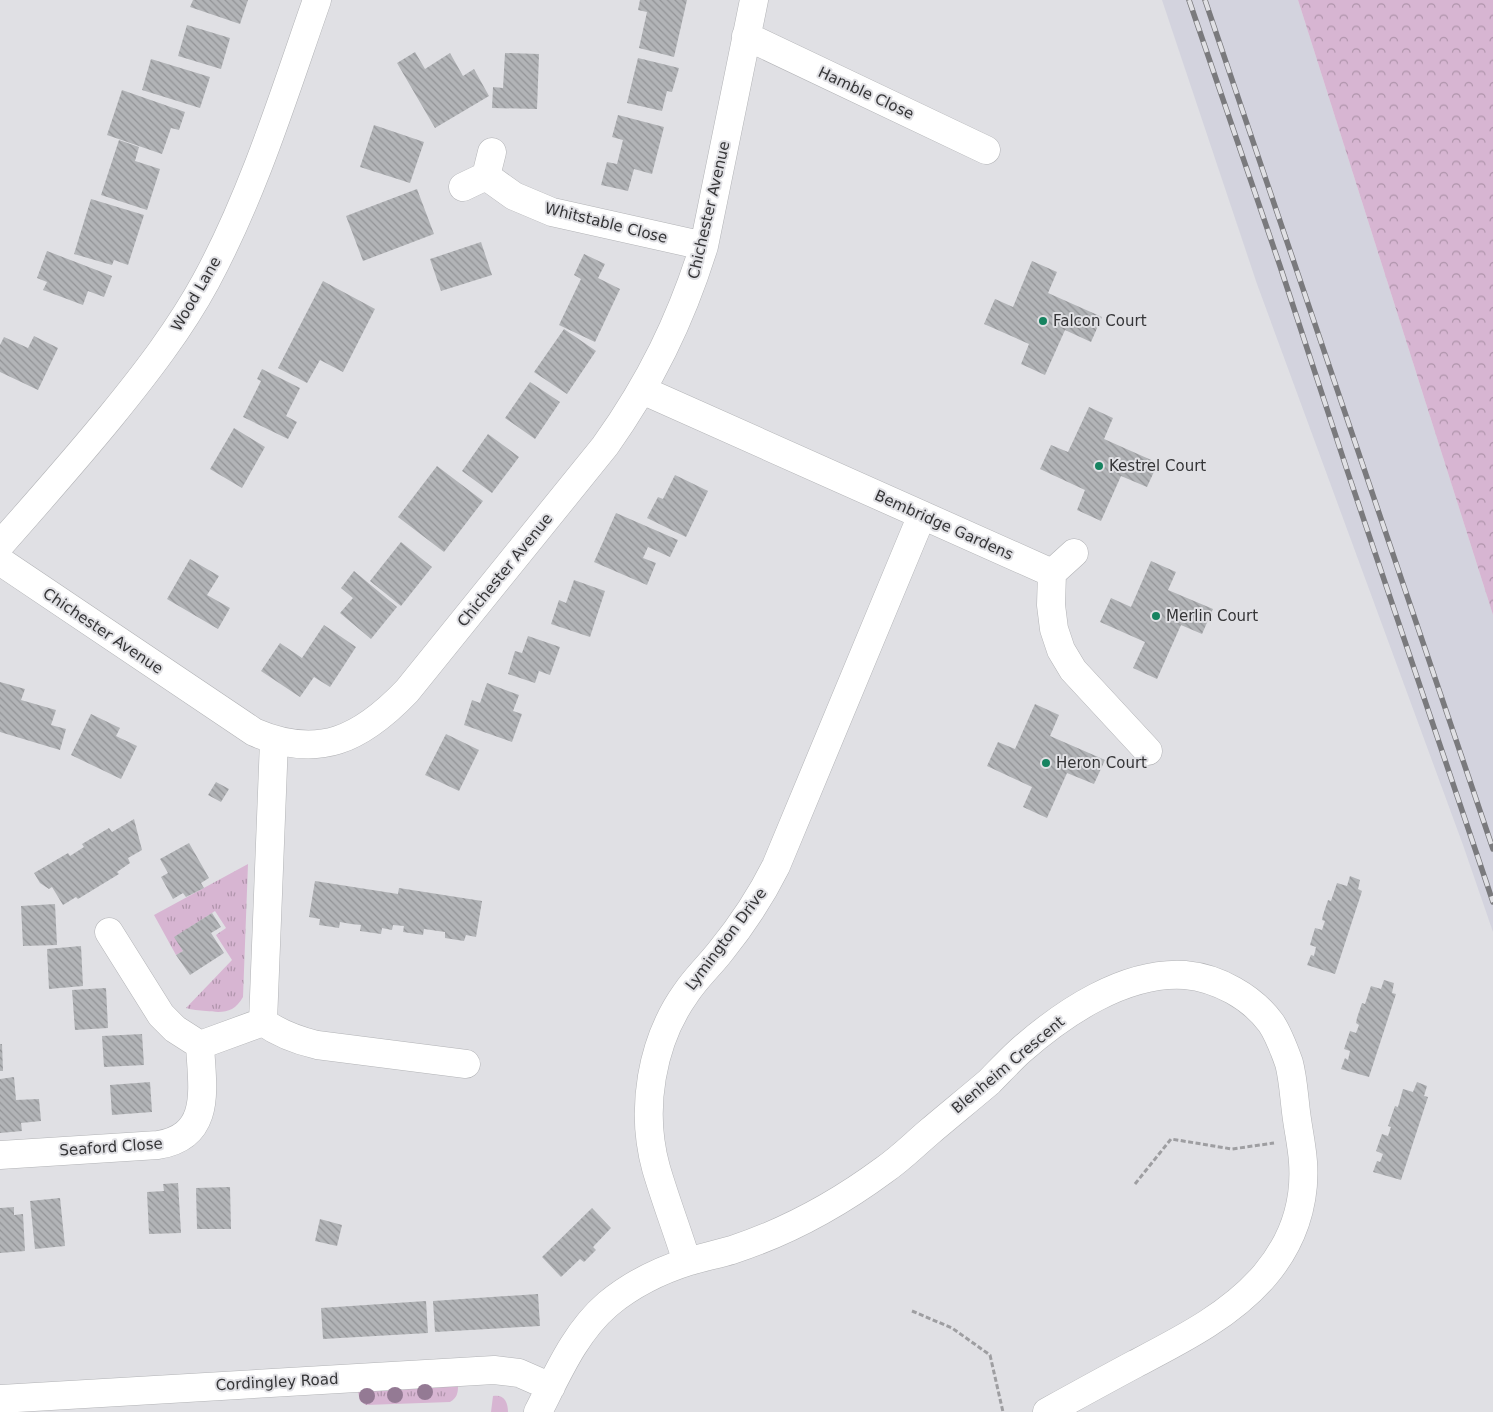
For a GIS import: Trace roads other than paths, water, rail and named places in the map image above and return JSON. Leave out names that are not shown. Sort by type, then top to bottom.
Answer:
[{"type":"street","name":"Wood Lane","points":[[0,545],[67,469],[137,384],[178,329],[206,282],[231,232],[250,184],[317,0]]},
{"type":"street","name":"Chichester Avenue","points":[[0,561],[236,721],[274,741],[299,745],[345,738],[387,712],[407,690],[599,453],[625,418],[660,358],[694,280],[704,246],[754,0]]},
{"type":"street","name":"Hamble Close","points":[[746,36],[986,150]]},
{"type":"street","name":"Whitstable Close","points":[[481,172],[514,196],[552,212],[704,246]]},
{"type":"street","name":"Bembridge Gardens","points":[[642,390],[1052,572]]},
{"type":"street","name":"Lymington Drive","points":[[687,1262],[656,1167],[651,1141],[648,1117],[650,1093],[659,1048],[675,1010],[686,993],[739,927],[759,897],[776,866],[922,515]]},
{"type":"street","points":[[1074,553],[1052,572],[1051,605],[1054,629],[1061,650],[1073,670],[1148,751]]},
{"type":"street","points":[[263,1022],[274,741]]},
{"type":"street","points":[[109,932],[161,1015],[175,1029],[200,1045],[263,1022]]},
{"type":"street","name":"Blenheim Crescent","points":[[538,1412],[588,1324],[606,1306],[628,1289],[687,1262],[733,1250],[788,1228],[845,1198],[895,1161],[989,1082],[1052,1024],[1080,1006],[1132,982],[1160,975],[1188,975],[1214,982],[1236,992],[1254,1005],[1271,1023],[1282,1044],[1290,1067],[1303,1160],[1303,1179],[1302,1197],[1289,1239],[1278,1258],[1253,1288],[1230,1308],[1164,1349],[1046,1412]]},
{"type":"street","points":[[263,1022],[280,1034],[317,1045],[466,1064]]},
{"type":"street","name":"Seaford Close","points":[[0,1155],[158,1145],[180,1139],[189,1132],[197,1121],[201,1109],[203,1097],[200,1045]]},
{"type":"street","name":"Cordingley Road","points":[[0,1399],[494,1370],[519,1373],[551,1387]]},
{"type":"railway","points":[[1189,0],[1493,902]]},
{"type":"railway","points":[[1205,0],[1493,849]]},
{"type":"place","name":"Falcon Court","points":[[1043,321]]},
{"type":"place","name":"Kestrel Court","points":[[1099,466]]},
{"type":"place","name":"Merlin Court","points":[[1156,616]]},
{"type":"place","name":"Heron Court","points":[[1046,763]]}]
